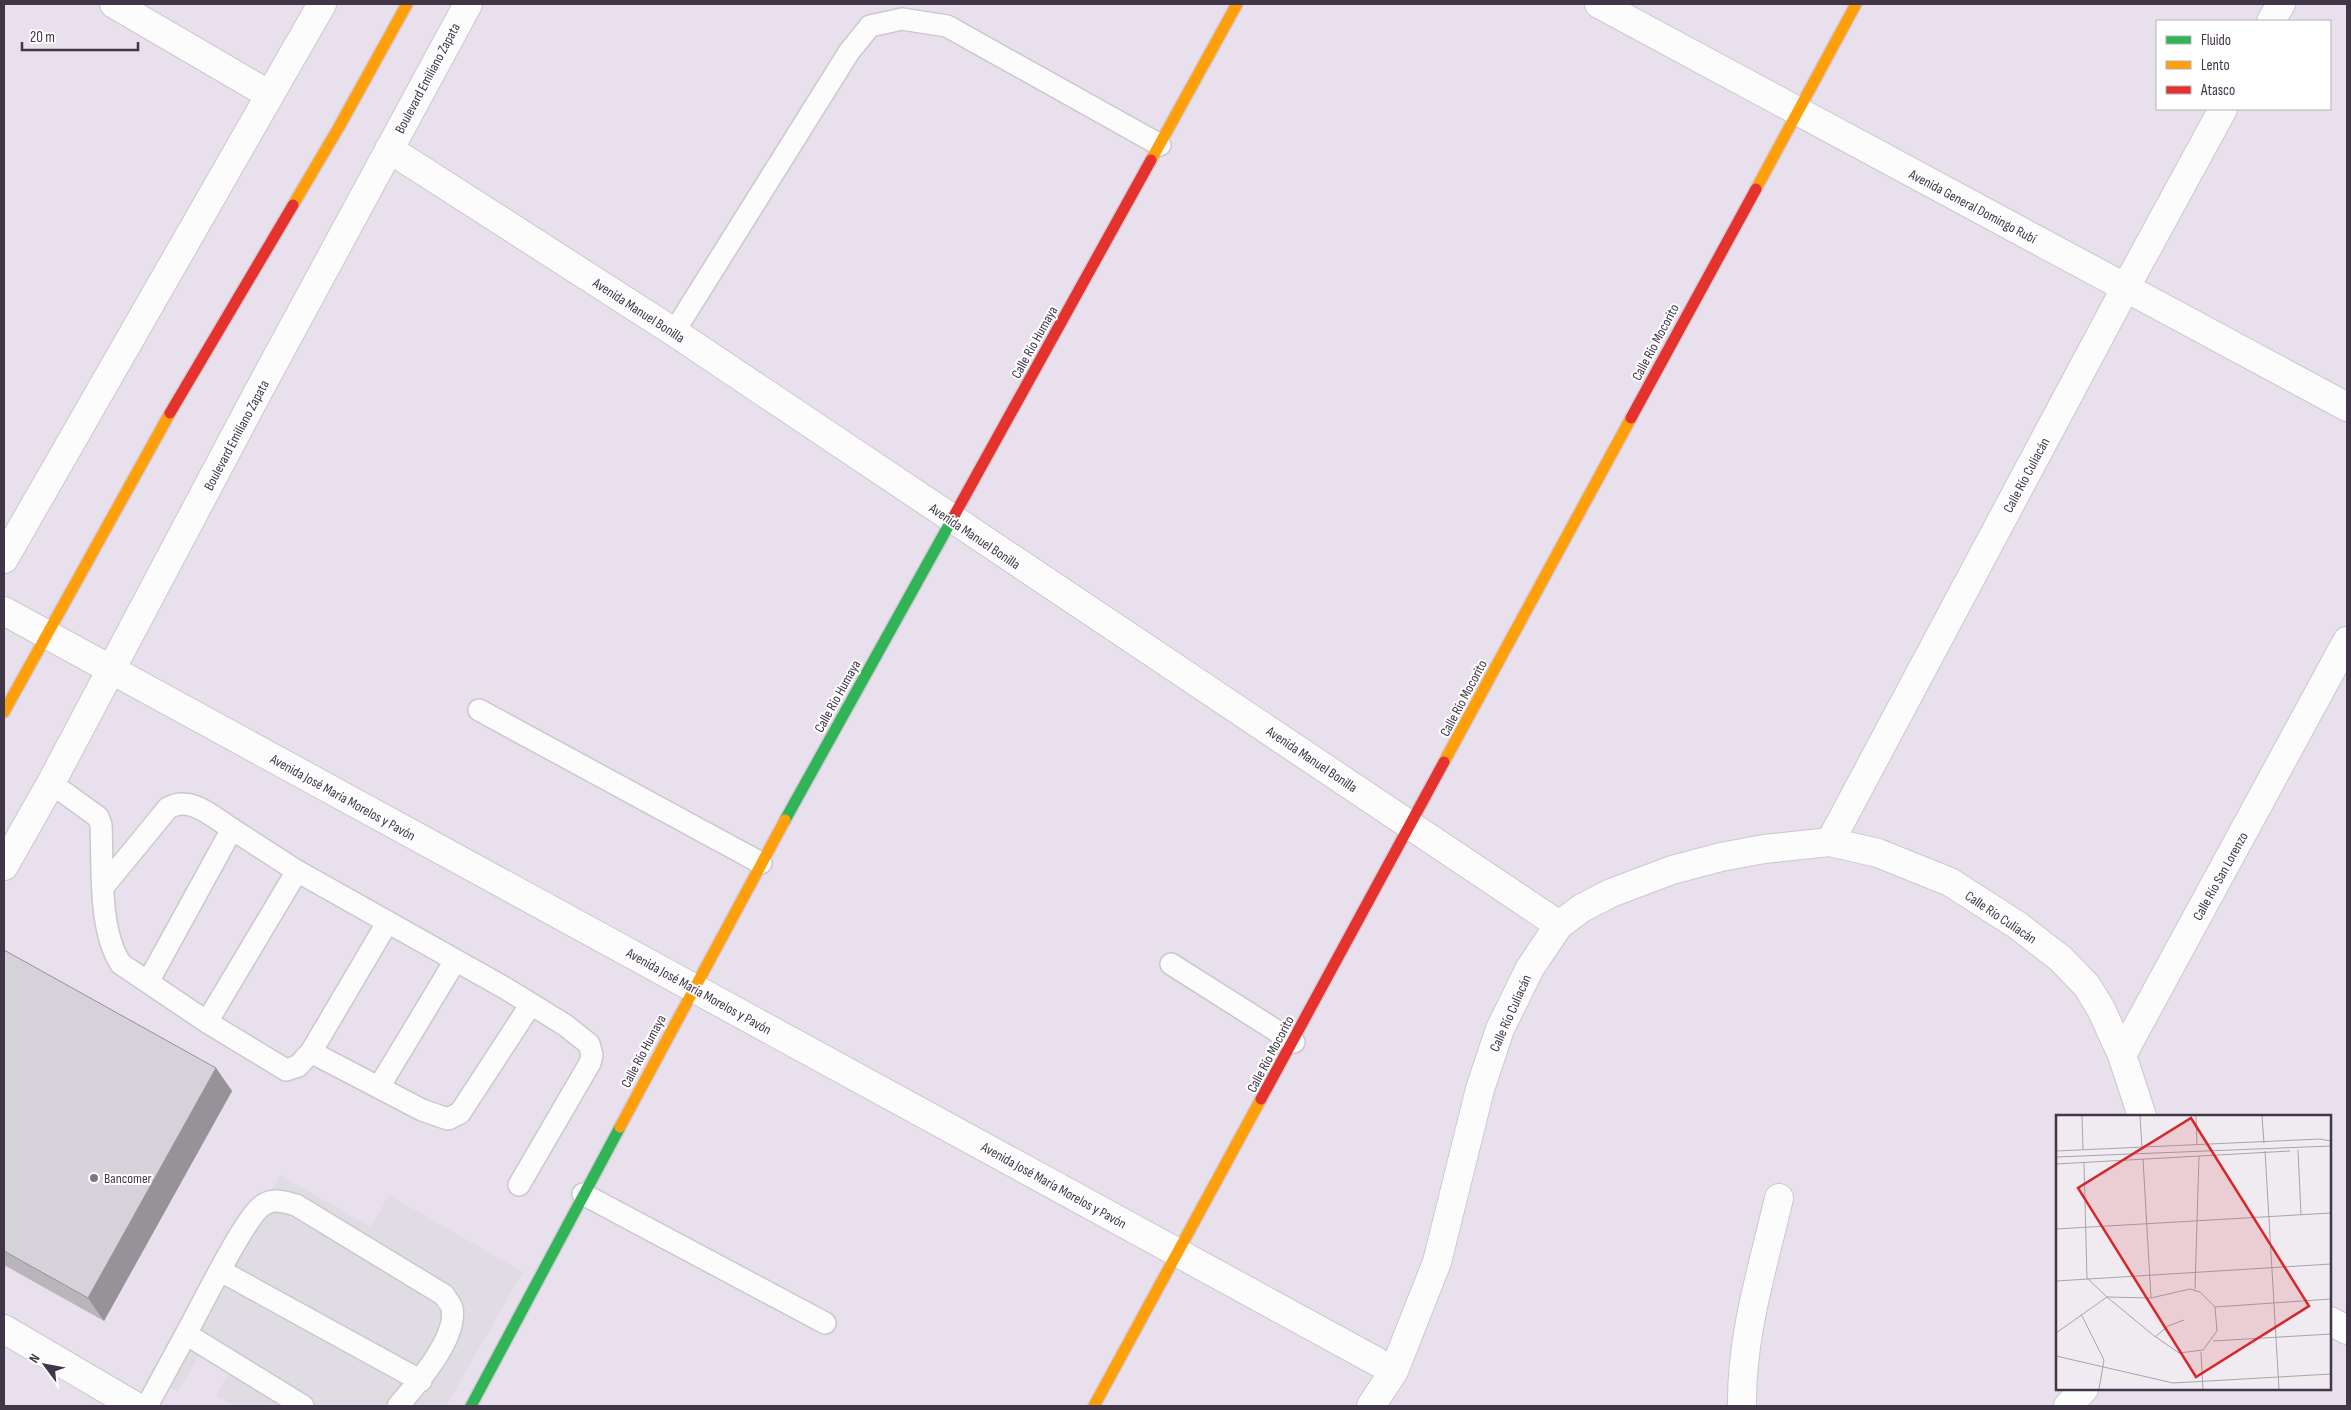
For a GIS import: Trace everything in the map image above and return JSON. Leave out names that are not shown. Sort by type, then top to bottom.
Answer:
[{"type":"street","points":[[114,4],[270,94]]},
{"type":"street","points":[[4,559],[322,4]]},
{"type":"street","points":[[4,712],[199,361],[339,127],[407,4]]},
{"type":"street","name":"Boulevard Emiliano Zapata","points":[[4,866],[112,670],[468,4]]},
{"type":"street","name":"Calle Río Humaya","points":[[471,1406],[693,988],[1237,4]]},
{"type":"street","name":"Avenida General Domingo Rubí","points":[[1599,4],[2347,406]]},
{"type":"street","name":"Calle Río Mocorito","points":[[1094,1406],[1179,1254],[1796,111],[1856,4]]},
{"type":"street","points":[[2273,20],[2281,4]]},
{"type":"street","name":"Calle Río Culiacán","points":[[1830,842],[2126,287],[2223,110]]},
{"type":"street","name":"Avenida Manuel Bonilla","points":[[389,149],[674,332],[1559,925]]},
{"type":"street","name":"Avenida José María Morelos y Pavón","points":[[4,611],[1394,1371]]},
{"type":"street","name":"Calle Río San Lorenzo","points":[[2122,1055],[2347,641]]},
{"type":"street","name":"Calle Río Culiacán","points":[[1371,1406],[1394,1371],[1437,1262],[1480,1089],[1500,1029],[1530,968],[1559,925],[1582,908],[1611,893],[1672,870],[1721,857],[1764,849],[1830,842],[1878,853],[1950,882],[2017,925],[2061,959],[2086,986],[2101,1009],[2122,1055]]},
{"type":"street","points":[[2122,1055],[2142,1115]]},
{"type":"street","points":[[1742,1406],[1741,1377],[1746,1336],[1779,1198]]},
{"type":"street","points":[[2331,1322],[2347,1330]]},
{"type":"street","points":[[4,1329],[134,1406]]},
{"type":"street","points":[[2068,1406],[2083,1390]]},
{"type":"lane","points":[[674,332],[849,52],[870,26],[902,19],[947,26],[1160,145]]},
{"type":"lane","points":[[479,710],[761,864]]},
{"type":"lane","points":[[51,783],[98,817],[101,825],[107,922],[114,953],[122,964],[207,1022],[286,1070],[298,1066],[311,1052],[387,923]]},
{"type":"lane","points":[[104,886],[168,808],[175,803],[192,804],[297,871],[565,1024],[589,1044],[592,1055],[519,1185]]},
{"type":"lane","points":[[148,982],[232,829]]},
{"type":"lane","points":[[207,1022],[297,871]]},
{"type":"lane","points":[[379,1087],[455,961]]},
{"type":"lane","points":[[1171,964],[1294,1042]]},
{"type":"lane","points":[[311,1052],[435,1115],[448,1118],[460,1113],[531,1004]]},
{"type":"lane","points":[[583,1194],[825,1323]]},
{"type":"lane","points":[[147,1406],[242,1232],[260,1207],[268,1202],[282,1201],[296,1205],[444,1295],[452,1308],[451,1322],[446,1339],[421,1381],[398,1406]]},
{"type":"lane","points":[[221,1270],[421,1381]]},
{"type":"lane","points":[[186,1334],[303,1406]]},
{"type":"shaded area","points":[[4,4],[2347,4],[2347,1406],[4,1406]]},
{"type":"shaded area","points":[[280,1175],[371,1227],[389,1195],[523,1272],[446,1406],[234,1406],[216,1396],[229,1373],[199,1356],[178,1392],[161,1382]]},
{"type":"building","name":"Bancomer","points":[[4,950],[216,1068],[88,1298],[4,1251]]},
{"type":"traffic: fast","points":[[785,820],[955,514]]},
{"type":"traffic: fast","points":[[471,1406],[620,1127]]},
{"type":"traffic: slow","points":[[293,205],[339,127],[407,4]]},
{"type":"traffic: slow","points":[[1151,160],[1237,4]]},
{"type":"traffic: slow","points":[[1756,189],[1856,4]]},
{"type":"traffic: slow","points":[[4,712],[170,413]]},
{"type":"traffic: slow","points":[[1444,762],[1631,418]]},
{"type":"traffic: slow","points":[[620,1127],[785,820]]},
{"type":"traffic: slow","points":[[1094,1406],[1261,1099]]},
{"type":"traffic: jam","points":[[955,514],[1151,160]]},
{"type":"traffic: jam","points":[[1631,418],[1756,189]]},
{"type":"traffic: jam","points":[[170,413],[293,205]]},
{"type":"traffic: jam","points":[[1261,1099],[1444,762]]},
{"type":"place","name":"Bancomer","points":[[94,1178]]}]
